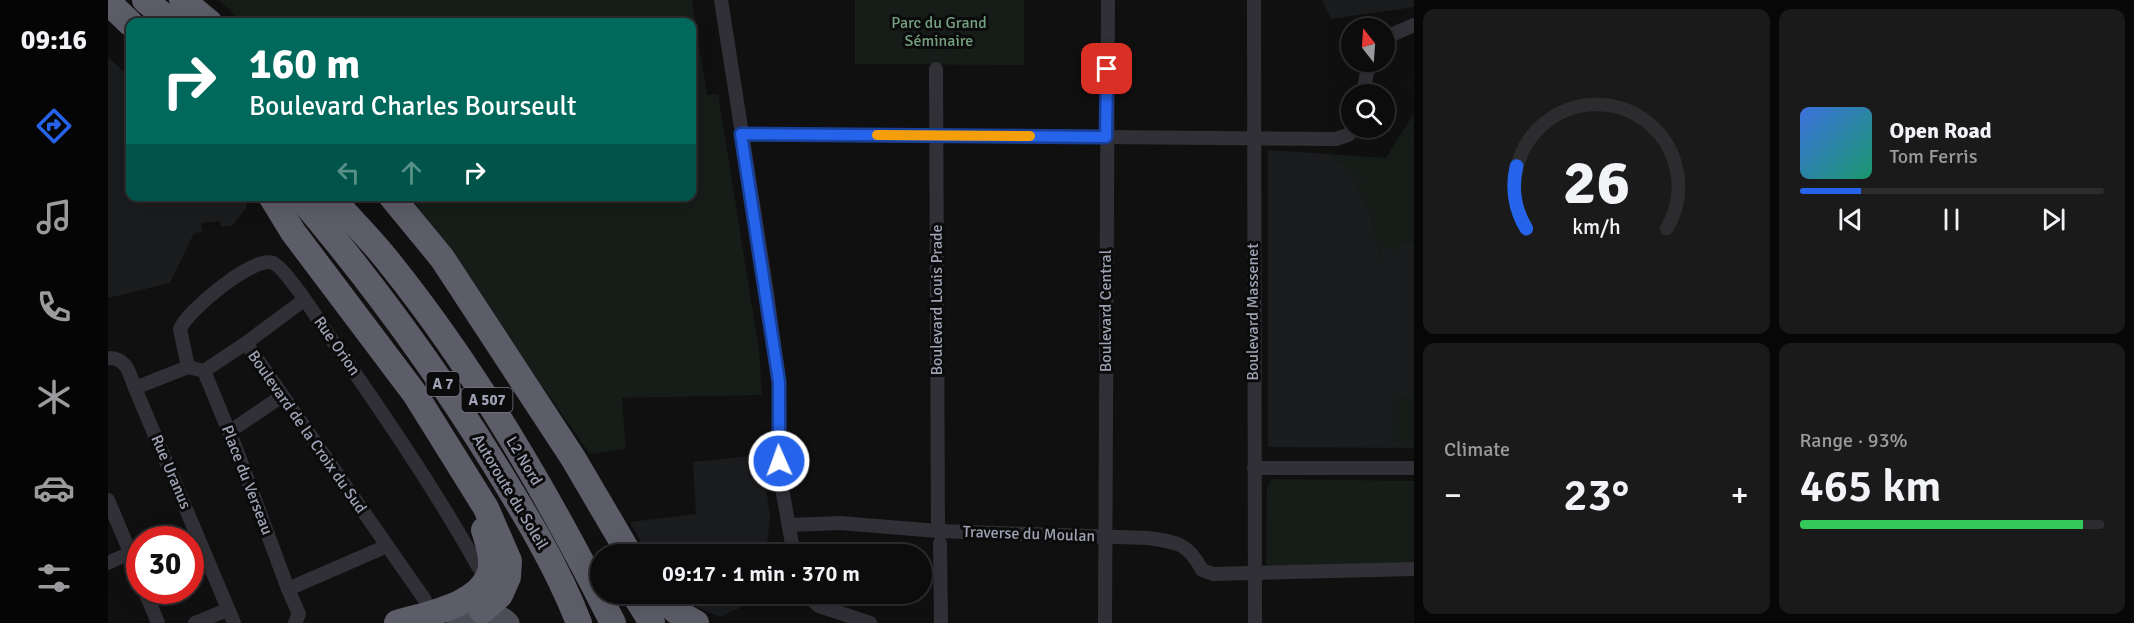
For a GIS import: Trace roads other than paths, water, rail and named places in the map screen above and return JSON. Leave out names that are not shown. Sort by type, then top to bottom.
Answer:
[{"type":"highway","points":[[145,0],[166,18]]},
{"type":"highway","points":[[182,0],[204,18]]},
{"type":"highway","points":[[108,2],[126,19]]},
{"type":"highway","points":[[274,201],[293,232],[379,342],[444,439],[486,508],[509,561],[508,577],[500,595],[482,611]]},
{"type":"highway","name":"Autoroute du Soleil","points":[[303,201],[400,323],[465,416],[516,499],[565,586],[579,623]]},
{"type":"highway","name":"L2 Nord","points":[[334,201],[387,260],[469,371],[545,496],[613,623]]},
{"type":"highway","points":[[377,201],[465,317],[540,433],[605,544]]},
{"type":"highway","points":[[395,201],[442,258],[573,458],[624,544]]},
{"type":"highway","points":[[397,623],[462,601],[479,591],[490,573],[491,559],[484,532],[444,439]]},
{"type":"highway","points":[[565,586],[586,623]]},
{"type":"highway","points":[[640,604],[652,623]]},
{"type":"highway","points":[[667,604],[696,623]]},
{"type":"main road","points":[[457,623],[471,613],[482,611],[500,615],[509,623]]},
{"type":"street","points":[[721,0],[779,382],[780,477],[793,544]]},
{"type":"street","name":"Boulevard Central","points":[[1105,623],[1108,0]]},
{"type":"street","name":"Boulevard Massenet","points":[[1254,0],[1255,623]]},
{"type":"street","points":[[1395,33],[1414,25]]},
{"type":"street","name":"Boulevard Louis Prade","points":[[936,69],[941,623]]},
{"type":"street","points":[[741,134],[1255,139],[1341,137]]},
{"type":"street","name":"Rue Orion","points":[[188,367],[181,342],[181,326],[196,306],[249,267],[267,261],[275,263],[304,300],[442,501],[479,568]]},
{"type":"street","points":[[246,343],[304,300]]},
{"type":"street","name":"Boulevard de la Croix du Sud","points":[[204,371],[246,343],[425,600]]},
{"type":"street","points":[[108,358],[117,358],[126,364],[135,388],[188,367],[204,371]]},
{"type":"street","name":"Place du Verseau","points":[[204,371],[299,614],[295,623]]},
{"type":"street","name":"Rue Uranus","points":[[135,388],[230,616]]},
{"type":"street","points":[[229,432],[282,396]]},
{"type":"street","points":[[1254,468],[1414,468]]},
{"type":"street","points":[[108,500],[126,543]]},
{"type":"street","name":"Traverse du Moulan","points":[[790,525],[840,523],[939,537],[1007,531],[1148,538],[1173,543],[1192,551],[1202,570],[1207,573],[1255,573]]},
{"type":"street","points":[[288,589],[387,546]]},
{"type":"street","points":[[108,563],[126,555]]},
{"type":"street","points":[[1255,573],[1414,569]]},
{"type":"street","points":[[150,604],[158,623]]},
{"type":"street","points":[[817,604],[870,623]]},
{"type":"street","points":[[195,623],[230,616]]},
{"type":"park label","name":"Parc du Grand Séminaire","points":[[939,32]]}]
